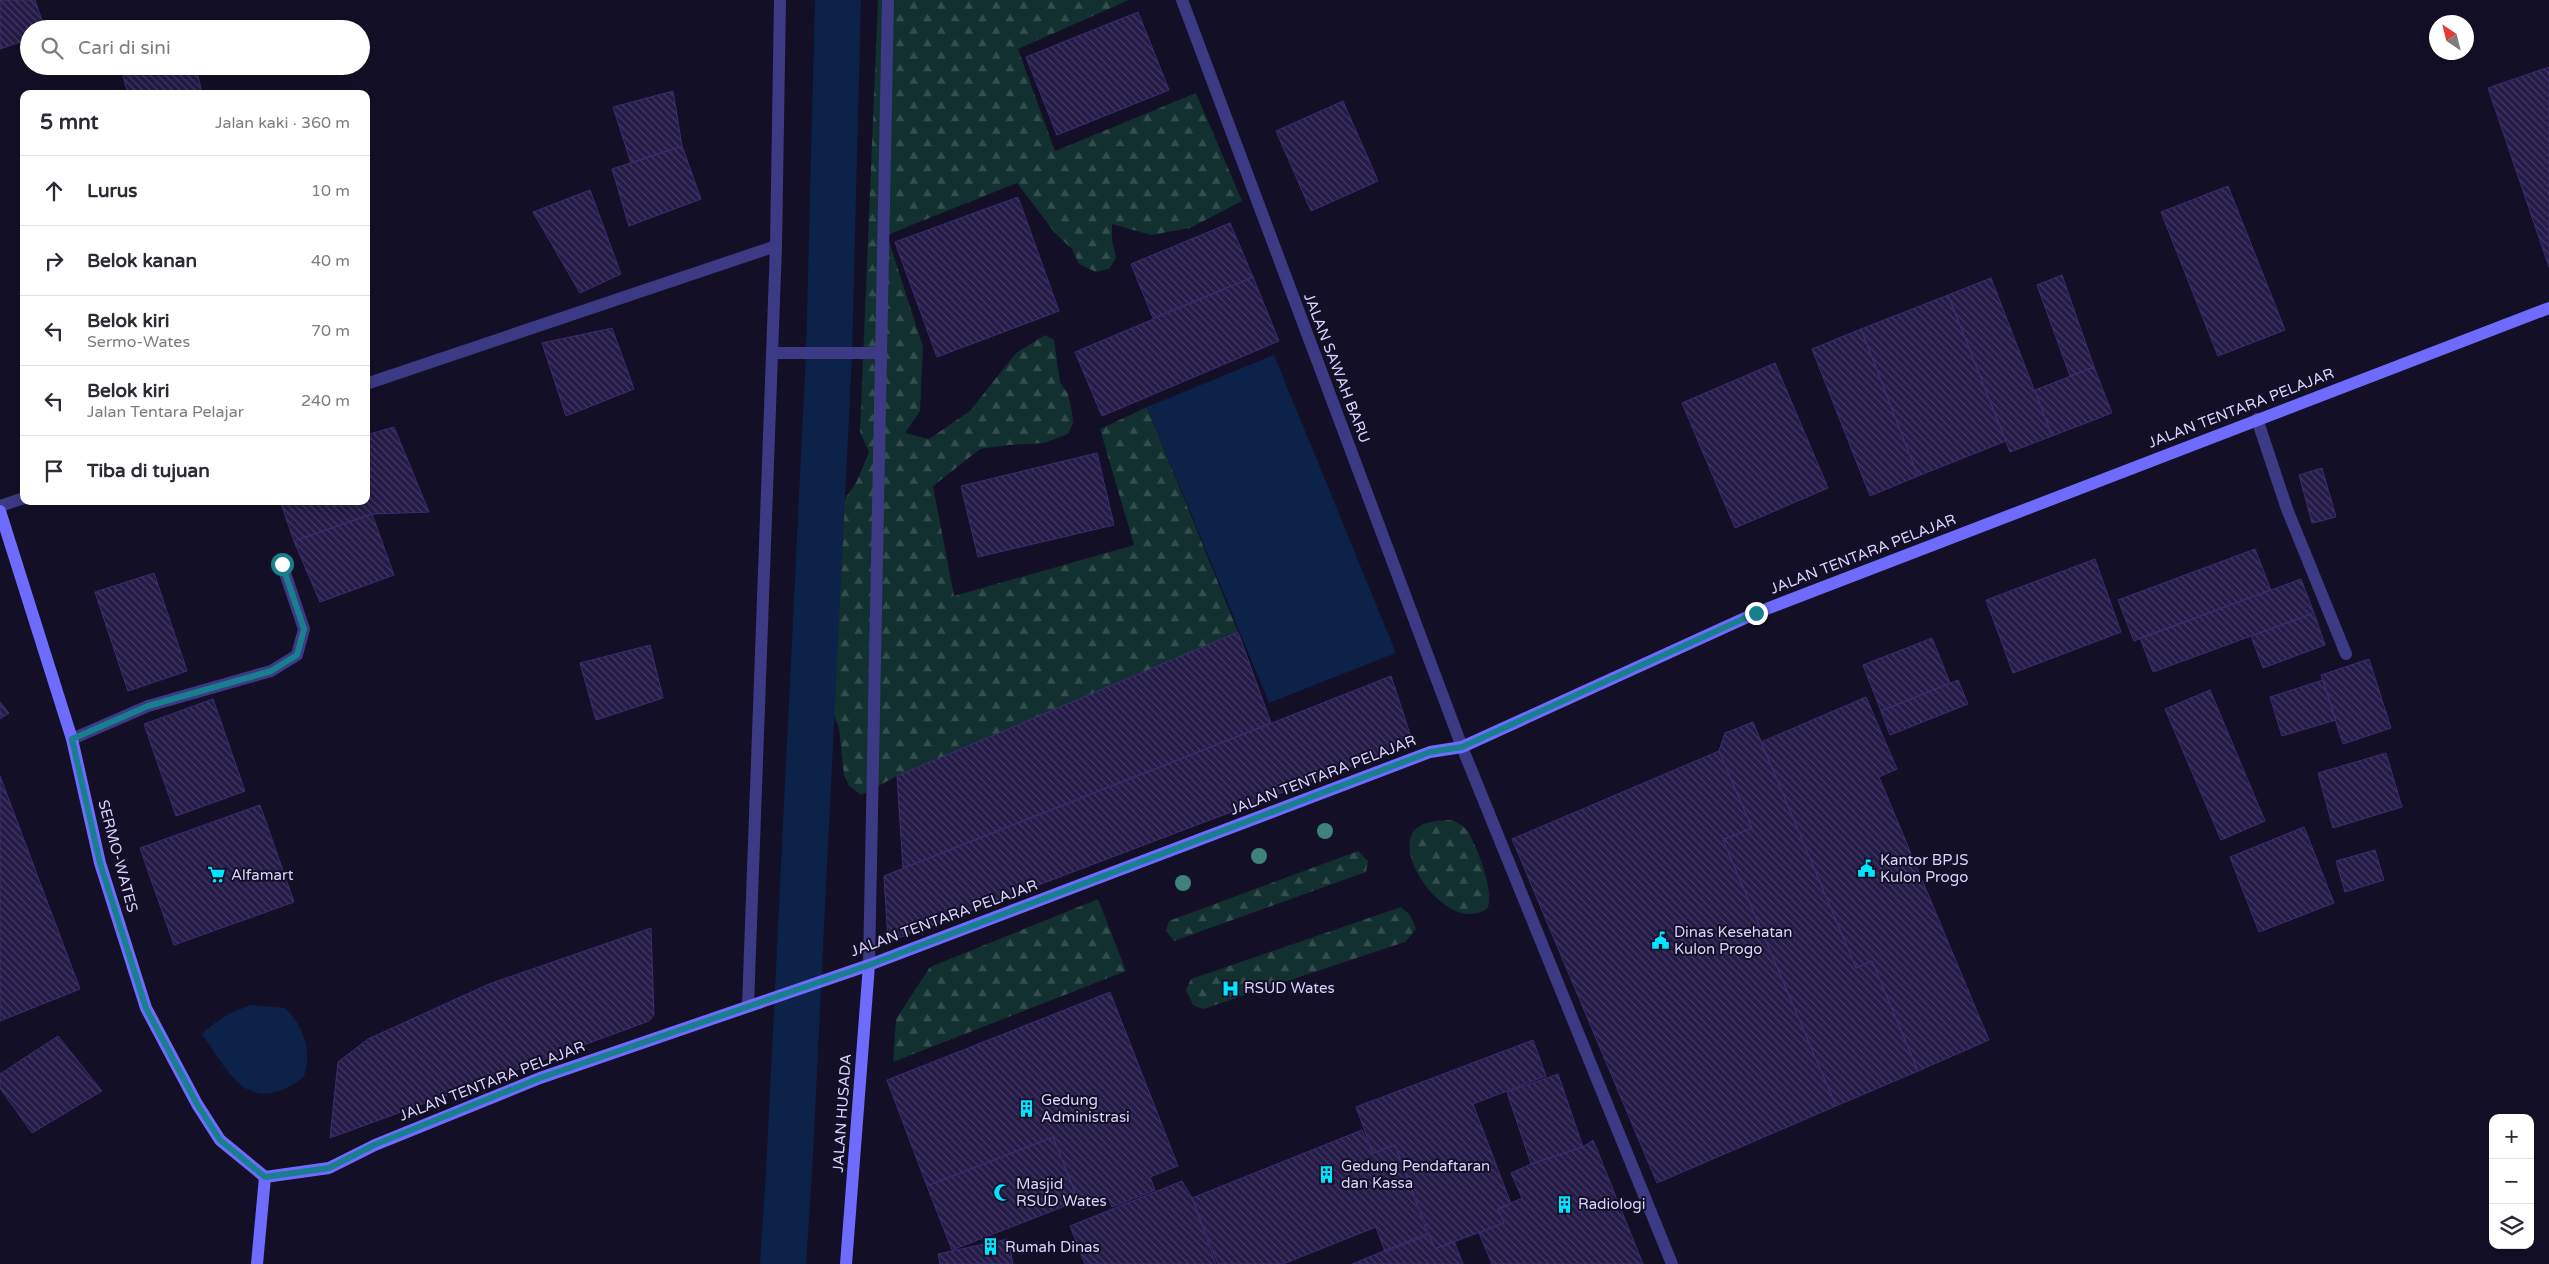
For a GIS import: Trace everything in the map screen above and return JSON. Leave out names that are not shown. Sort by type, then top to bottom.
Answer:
[{"type":"main road","name":"JALAN TENTARA PELAJAR","points":[[265,1177],[329,1168],[374,1145],[540,1078],[762,1000],[869,965],[1430,752],[1462,747],[1756,613],[2549,308]]},
{"type":"main road","name":"SERMO-WATES","points":[[0,511],[72,739],[100,863],[146,1008],[197,1104],[220,1140],[265,1177]]},
{"type":"main road","name":"JALAN HUSADA","points":[[846,1264],[869,965]]},
{"type":"main road","points":[[257,1264],[265,1177]]},
{"type":"street","points":[[748,1005],[776,246],[780,0]]},
{"type":"street","points":[[869,965],[888,0]]},
{"type":"street","name":"JALAN SAWAH BARU","points":[[1182,0],[1462,747],[1672,1264]]},
{"type":"street","points":[[370,383],[776,246]]},
{"type":"street","points":[[772,353],[881,353]]},
{"type":"street","points":[[2257,419],[2287,509],[2346,654]]},
{"type":"street","points":[[0,506],[20,499]]},
{"type":"street","points":[[72,739],[148,706],[271,671],[297,655],[304,629],[282,564]]},
{"type":"green space","points":[[878,0],[1129,0],[1018,49],[1055,151],[1196,93],[1242,201],[1190,228],[1151,235],[1112,224],[1112,240],[1116,258],[1109,269],[1096,272],[1079,264],[1072,249],[1055,233],[1017,183],[887,235],[923,347],[920,411],[905,433],[929,439],[970,411],[1016,353],[1045,335],[1054,340],[1060,382],[1068,394],[1072,412],[1073,423],[1068,434],[1044,443],[980,449],[933,486],[954,596],[1134,545],[1100,429],[1147,407],[1238,632],[897,776],[861,795],[849,786],[844,775],[839,728],[834,716],[828,664],[833,614],[829,550],[835,536],[837,511],[857,481],[869,452],[860,432]]},
{"type":"green space","points":[[1450,820],[1459,823],[1466,829],[1480,857],[1488,884],[1489,905],[1485,910],[1470,914],[1454,910],[1439,900],[1426,886],[1416,870],[1410,853],[1410,839],[1417,828],[1429,822]]},
{"type":"green space","points":[[1358,851],[1368,861],[1366,872],[1174,941],[1166,931],[1169,921]]},
{"type":"green space","points":[[1098,899],[1126,971],[893,1062],[896,1019],[930,967]]},
{"type":"green space","points":[[1401,907],[1410,915],[1416,929],[1405,942],[1203,1009],[1193,1005],[1186,990],[1191,979]]},
{"type":"water","points":[[1274,355],[1396,653],[1269,703],[1147,407]]},
{"type":"water","points":[[252,1005],[285,1008],[302,1031],[307,1050],[306,1069],[303,1078],[284,1089],[268,1093],[254,1092],[242,1086],[222,1064],[202,1034],[225,1016]]},
{"type":"building","points":[[0,0],[35,0],[42,20],[20,20],[20,42],[0,49]]},
{"type":"building","points":[[1138,12],[1169,90],[1057,135],[1026,57]]},
{"type":"building","points":[[2549,67],[2549,267],[2488,88]]},
{"type":"building","points":[[198,75],[201,90],[127,90],[123,76]]},
{"type":"building","points":[[673,91],[682,146],[631,163],[613,107]]},
{"type":"building","points":[[1343,101],[1378,181],[1311,211],[1276,131]]},
{"type":"building","points":[[682,146],[701,199],[629,226],[612,169]]},
{"type":"building","points":[[2228,186],[2285,330],[2218,356],[2161,212]]},
{"type":"building","points":[[590,190],[621,274],[580,293],[533,212]]},
{"type":"building","points":[[1018,197],[1059,311],[937,357],[895,242]]},
{"type":"building","points":[[1230,223],[1253,277],[1153,318],[1131,264]]},
{"type":"building","points":[[2062,275],[2094,367],[2070,376],[2037,285]]},
{"type":"building","points":[[1253,277],[1279,341],[1102,416],[1075,352]]},
{"type":"building","points":[[1991,278],[2052,436],[2010,452],[1948,295]]},
{"type":"building","points":[[1948,295],[2006,441],[1918,476],[1861,329]]},
{"type":"building","points":[[612,328],[634,389],[566,416],[542,343]]},
{"type":"building","points":[[1861,329],[1918,476],[1870,496],[1812,349]]},
{"type":"building","points":[[1775,363],[1828,488],[1735,528],[1682,403]]},
{"type":"building","points":[[2094,367],[2112,413],[2052,436],[2035,390]]},
{"type":"building","points":[[394,427],[429,512],[372,514],[294,541],[281,505],[370,505],[370,434]]},
{"type":"building","points":[[1097,453],[1114,525],[978,557],[961,486]]},
{"type":"building","points":[[2322,468],[2336,517],[2312,523],[2299,475]]},
{"type":"building","points":[[372,514],[394,575],[320,602],[294,541]]},
{"type":"building","points":[[2255,549],[2271,590],[2134,641],[2118,600]]},
{"type":"building","points":[[2095,559],[2121,632],[2013,673],[1986,600]]},
{"type":"building","points":[[154,573],[187,671],[128,691],[95,592]]},
{"type":"building","points":[[2301,579],[2314,613],[2153,672],[2140,638]]},
{"type":"building","points":[[2314,613],[2325,645],[2263,668],[2251,636]]},
{"type":"building","points":[[1238,632],[1271,723],[903,868],[897,776]]},
{"type":"building","points":[[1932,638],[1950,683],[1881,711],[1863,665]]},
{"type":"building","points":[[650,645],[663,698],[596,720],[580,663]]},
{"type":"building","points":[[2369,659],[2391,728],[2343,744],[2321,675]]},
{"type":"building","points":[[1391,676],[1413,743],[888,942],[884,876]]},
{"type":"building","points":[[1958,680],[1968,704],[1890,735],[1881,711]]},
{"type":"building","points":[[2323,680],[2336,720],[2282,736],[2270,697]]},
{"type":"building","points":[[2210,690],[2265,821],[2221,840],[2165,709]]},
{"type":"building","name":"Kantor BPJS Kulon Progo","points":[[1866,697],[1897,769],[1879,777],[1989,1040],[1918,1071],[1872,961],[1856,968],[1761,742]]},
{"type":"building","points":[[213,699],[245,791],[176,816],[144,724]]},
{"type":"building","points":[[0,702],[9,713],[0,719]]},
{"type":"building","name":"Dinas Kesehatan Kulon Progo","points":[[1753,722],[1856,968],[1872,961],[1918,1071],[1836,1106],[1723,840],[1752,828],[1719,751],[1725,733]]},
{"type":"building","name":"Dinas Kesehatan Kulon Progo","points":[[1719,751],[1752,828],[1723,840],[1836,1106],[1657,1183],[1512,839]]},
{"type":"building","points":[[2386,753],[2402,807],[2333,828],[2318,773]]},
{"type":"building","points":[[0,776],[80,989],[0,1021]]},
{"type":"building","name":"Alfamart","points":[[260,805],[294,902],[174,945],[140,848]]},
{"type":"building","points":[[2304,827],[2334,903],[2259,932],[2230,857]]},
{"type":"building","points":[[2375,850],[2384,880],[2345,892],[2336,861]]},
{"type":"building","points":[[651,928],[654,1015],[649,1021],[330,1138],[338,1062],[368,1039],[489,984]]},
{"type":"building","name":"Gedung Administrasi","points":[[1110,992],[1178,1166],[1150,1177],[1155,1190],[1112,1207],[1108,1198],[1082,1209],[1053,1137],[927,1186],[887,1080]]},
{"type":"building","points":[[58,1036],[102,1091],[32,1133],[0,1088],[0,1074]]},
{"type":"building","points":[[1533,1040],[1546,1076],[1473,1104],[1511,1204],[1498,1209],[1504,1223],[1435,1249],[1395,1145],[1373,1153],[1356,1107]]},
{"type":"building","points":[[1558,1074],[1583,1147],[1531,1164],[1507,1092]]},
{"type":"building","name":"Gedung Pendaftaran dan Kassa","points":[[1362,1130],[1373,1153],[1395,1145],[1428,1235],[1385,1252],[1376,1227],[1283,1264],[1218,1264],[1192,1198]]},
{"type":"building","name":"Masjid RSUD Wates","points":[[1053,1137],[1078,1201],[952,1250],[927,1186]]},
{"type":"building","name":"Radiologi","points":[[1593,1140],[1643,1264],[1492,1264],[1479,1233],[1504,1223],[1498,1209],[1522,1198],[1511,1173],[1531,1164],[1583,1147]]},
{"type":"building","points":[[1182,1181],[1192,1198],[1216,1264],[1085,1264],[1070,1226]]},
{"type":"building","points":[[1428,1233],[1435,1249],[1454,1241],[1463,1264],[1352,1264]]},
{"type":"building","name":"Rumah Dinas","points":[[1008,1239],[1013,1264],[940,1264],[938,1254]]},
{"type":"waterway","points":[[783,1264],[829,354],[838,0]]},
{"type":"place","name":"Kantor BPJS Kulon Progo","points":[[1866,869]]},
{"type":"place","name":"Alfamart","points":[[217,875]]},
{"type":"place","name":"Dinas Kesehatan Kulon Progo","points":[[1660,941]]},
{"type":"place","name":"RSUD Wates","points":[[1230,988]]},
{"type":"place","name":"Gedung Administrasi","points":[[1027,1109]]},
{"type":"place","name":"Gedung Pendaftaran dan Kassa","points":[[1327,1175]]},
{"type":"place","name":"Masjid RSUD Wates","points":[[1002,1193]]},
{"type":"place","name":"Radiologi","points":[[1564,1204]]},
{"type":"place","name":"Rumah Dinas","points":[[991,1247]]},
{"type":"route","points":[[282,564],[304,629],[297,655],[271,671],[148,706],[72,739],[100,863],[146,1008],[197,1104],[220,1140],[265,1177],[329,1168],[374,1145],[540,1078],[869,965],[1430,752],[1462,747],[1756,613]]}]
